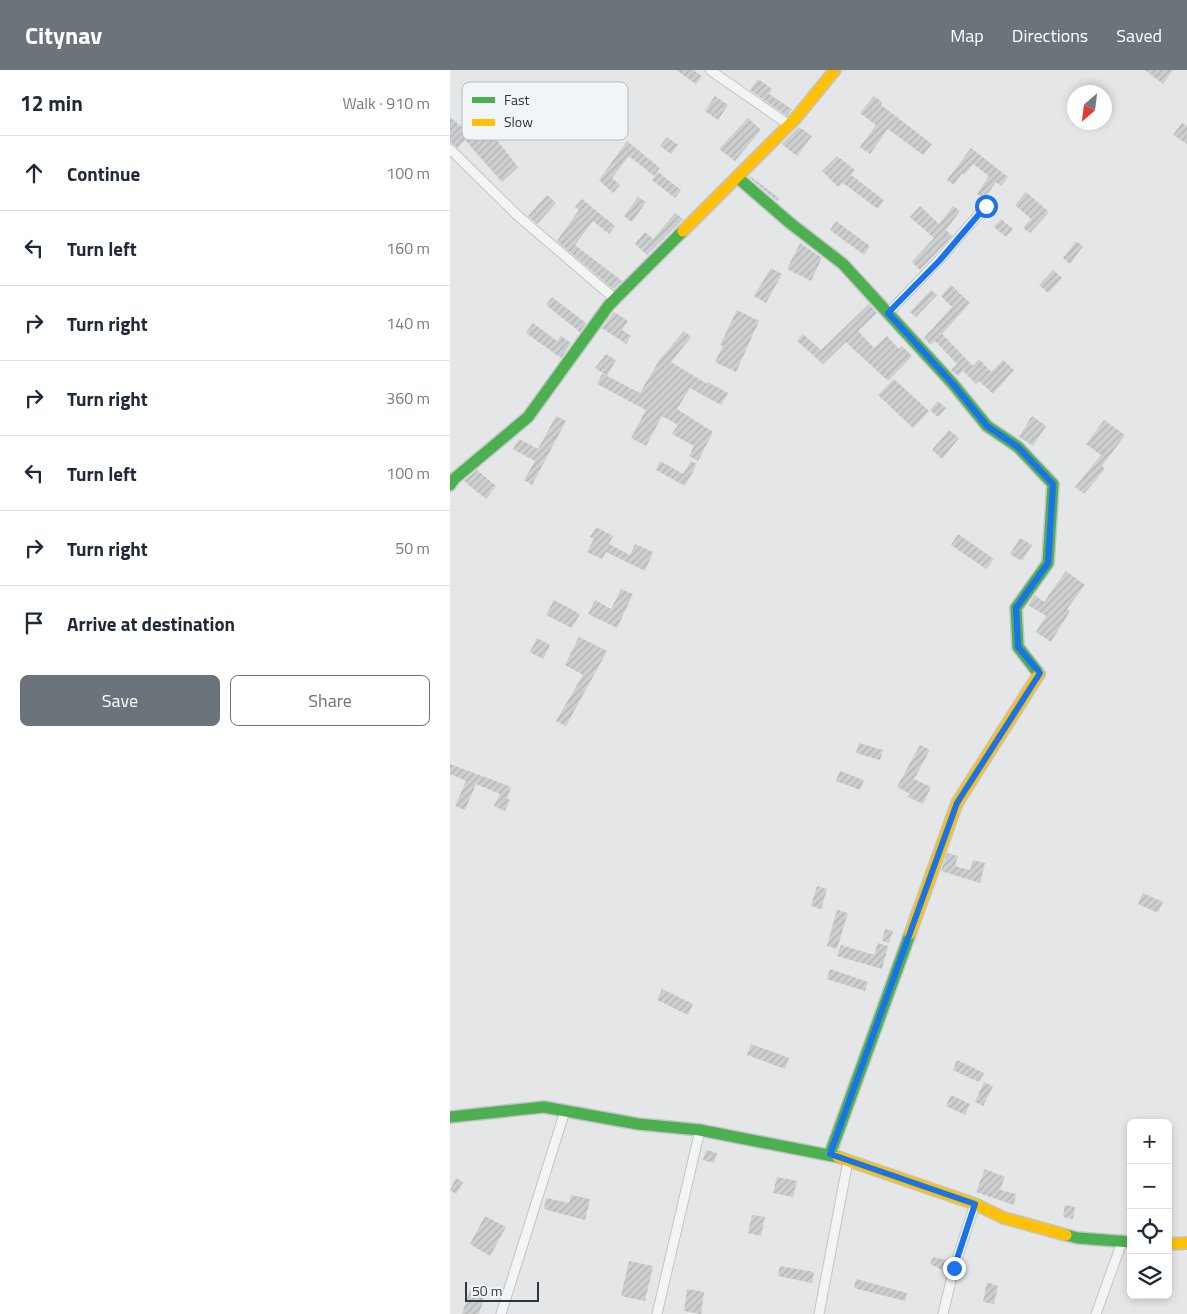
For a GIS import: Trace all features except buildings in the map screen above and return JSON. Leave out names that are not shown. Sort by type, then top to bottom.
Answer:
[{"type":"street","points":[[710,70],[789,125]]},
{"type":"street","points":[[450,485],[454,479],[528,417],[615,299],[789,125],[835,70]]},
{"type":"street","points":[[450,149],[517,215],[615,299]]},
{"type":"street","points":[[737,177],[790,223],[843,264],[953,384],[987,426],[1018,447],[1053,484],[1048,563],[1016,608],[1018,647],[1040,673],[957,803],[830,1154]]},
{"type":"street","points":[[888,313],[940,260],[986,206]]},
{"type":"street","points":[[450,1117],[544,1107],[638,1124],[700,1130],[830,1154],[975,1204],[1004,1218],[1078,1238],[1126,1242],[1096,1314]]},
{"type":"street","points":[[501,1314],[566,1111]]},
{"type":"street","points":[[657,1314],[700,1130]]},
{"type":"street","points":[[819,1314],[848,1161]]},
{"type":"street","points":[[943,1314],[954,1268],[975,1204]]},
{"type":"street","points":[[1172,1244],[1187,1243]]},
{"type":"traffic: fast","points":[[737,177],[790,223],[843,264],[953,384],[987,426],[1018,447],[1053,484],[1048,563],[1016,608],[1018,647],[1039,674]]},
{"type":"traffic: fast","points":[[450,485],[454,479],[528,417],[609,305],[683,231]]},
{"type":"traffic: fast","points":[[830,1154],[910,934]]},
{"type":"traffic: fast","points":[[450,1117],[544,1107],[638,1124],[700,1130],[838,1157]]},
{"type":"traffic: fast","points":[[1066,1235],[1078,1238],[1127,1242]]},
{"type":"traffic: slow","points":[[683,231],[795,119],[835,70]]},
{"type":"traffic: slow","points":[[910,934],[957,803],[1039,674]]},
{"type":"traffic: slow","points":[[838,1157],[975,1204],[1004,1218],[1066,1235]]},
{"type":"traffic: slow","points":[[1172,1244],[1187,1243]]},
{"type":"route","points":[[954,1268],[975,1204],[830,1154],[957,803],[1040,673],[1018,647],[1016,608],[1048,563],[1053,484],[1018,447],[987,426],[953,384],[888,313],[940,260],[986,206]]}]
